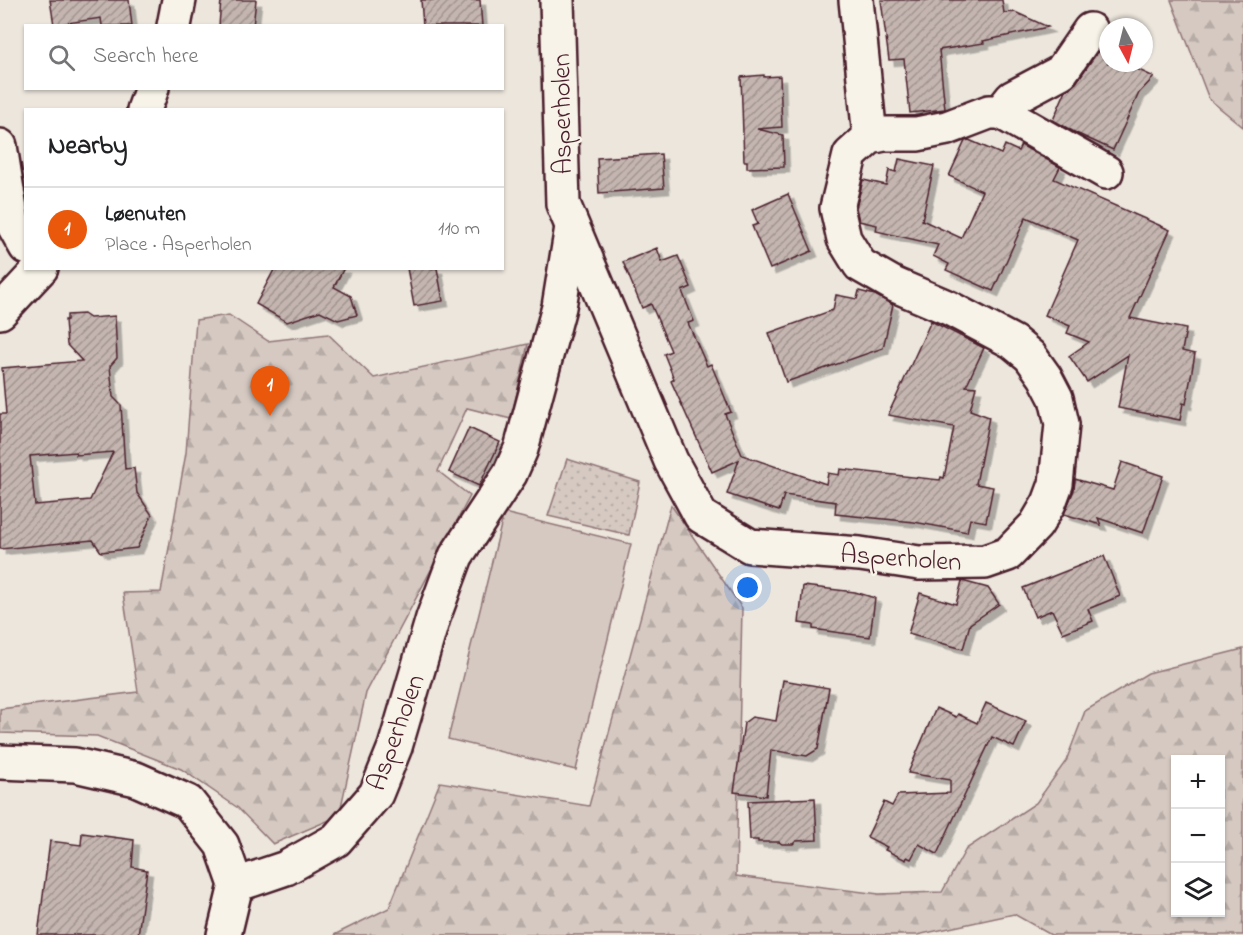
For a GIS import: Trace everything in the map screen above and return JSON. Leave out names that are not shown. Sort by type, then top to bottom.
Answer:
[{"type":"street","points":[[174,24],[179,0]]},
{"type":"street","name":"Asperholen","points":[[557,0],[563,204],[671,461],[702,516],[750,546],[860,554],[919,563],[985,562],[1008,554],[1036,525],[1049,503],[1059,468],[1062,424],[1056,398],[1030,356],[1013,342],[949,308],[895,285],[860,265],[844,239],[837,208],[850,155],[870,136]]},
{"type":"street","points":[[856,0],[870,136],[917,134],[946,128],[989,112],[1001,112],[1106,172]]},
{"type":"street","points":[[1001,112],[1012,98],[1061,72],[1090,30]]},
{"type":"street","points":[[145,108],[151,90]]},
{"type":"street","points":[[0,152],[12,222],[24,243]]},
{"type":"street","name":"Asperholen","points":[[236,885],[286,868],[336,840],[376,794],[395,747],[428,632],[456,556],[510,474],[521,449],[558,307],[572,227]]},
{"type":"street","points":[[0,312],[39,270]]},
{"type":"street","points":[[0,762],[75,765],[136,779],[188,802],[222,844],[236,885],[224,935]]},
{"type":"green space","points":[[1171,0],[1243,0],[1243,127],[1209,99]]},
{"type":"green space","points":[[229,315],[268,341],[328,334],[374,378],[528,344],[511,419],[467,408],[438,471],[470,496],[366,693],[339,816],[273,844],[238,808],[181,769],[97,736],[0,733],[0,709],[138,692],[123,593],[161,592],[186,453],[196,320]]},
{"type":"green space","points":[[567,459],[640,482],[629,535],[548,516]]},
{"type":"green space","points":[[671,505],[742,608],[736,876],[879,894],[942,892],[966,849],[1036,803],[1066,761],[1085,711],[1148,673],[1243,649],[1243,935],[1051,935],[1014,914],[917,935],[334,935],[389,908],[440,782],[589,806]]},
{"type":"green space","points":[[504,513],[631,544],[576,770],[448,739]]},
{"type":"building","points":[[50,0],[129,0],[132,24],[102,24],[101,18],[54,24]]},
{"type":"building","points":[[221,0],[256,0],[253,24],[219,24]]},
{"type":"building","points":[[421,0],[480,0],[482,24],[423,24]]},
{"type":"building","points":[[881,0],[1002,0],[1004,13],[1015,12],[1048,27],[983,41],[984,43],[939,50],[945,109],[910,113],[904,59],[889,60]]},
{"type":"building","points":[[1098,51],[1099,72],[1143,72],[1154,77],[1139,93],[1113,150],[1053,120],[1066,90],[1076,83]]},
{"type":"building","points":[[764,75],[764,77],[780,76],[782,127],[757,129],[783,135],[784,167],[747,168],[747,161],[744,161],[741,77]]},
{"type":"building","points":[[969,140],[1001,154],[1005,145],[1018,151],[1021,145],[1060,167],[1054,179],[1170,230],[1130,318],[1186,329],[1182,351],[1195,354],[1186,404],[1183,403],[1180,420],[1118,408],[1128,355],[1087,382],[1069,356],[1089,342],[1067,333],[1070,326],[1045,315],[1078,240],[1026,217],[993,291],[946,270],[949,264],[933,256],[938,245],[876,231],[877,225],[859,221],[856,208],[863,180],[886,185],[889,170],[896,172],[899,159],[934,166],[922,220],[961,238],[982,191],[949,176],[965,141]]},
{"type":"building","points":[[661,154],[664,188],[599,193],[597,158]]},
{"type":"building","points":[[788,194],[812,251],[770,269],[752,226],[758,224],[752,210]]},
{"type":"building","points":[[657,248],[662,262],[678,256],[691,287],[682,291],[694,321],[688,323],[707,366],[711,364],[731,412],[725,414],[742,455],[826,484],[828,473],[839,475],[840,469],[940,480],[941,477],[944,478],[954,427],[888,415],[931,321],[984,348],[966,386],[976,387],[970,410],[989,417],[976,484],[993,487],[986,522],[970,519],[967,532],[914,522],[835,514],[836,502],[784,495],[779,511],[727,494],[739,460],[712,472],[671,381],[674,379],[664,354],[671,351],[651,304],[642,308],[623,262]]},
{"type":"building","points":[[274,270],[343,270],[334,287],[351,296],[357,315],[338,320],[320,311],[287,322],[256,304]]},
{"type":"building","points":[[407,270],[437,270],[443,301],[414,306]]},
{"type":"building","points":[[859,291],[875,295],[893,305],[883,348],[786,382],[769,333],[833,310],[836,295],[857,299]]},
{"type":"building","points":[[84,314],[90,318],[115,316],[117,358],[110,366],[113,397],[121,405],[125,469],[134,468],[137,493],[152,515],[137,548],[101,552],[93,540],[0,549],[0,414],[6,414],[2,368],[82,361],[67,345],[65,320],[67,320],[67,315]],"holes":[[[76,452],[76,455],[113,452],[90,500],[35,505],[30,456]]]},
{"type":"building","points":[[469,428],[500,442],[479,486],[449,472]]},
{"type":"building","points":[[1122,462],[1163,476],[1143,533],[1098,518],[1101,525],[1064,514],[1074,490],[1075,479],[1113,490]]},
{"type":"building","points":[[1104,556],[1120,596],[1088,609],[1093,621],[1063,633],[1052,610],[1035,617],[1023,588]]},
{"type":"building","points":[[962,581],[988,588],[999,604],[970,624],[963,649],[908,634],[920,593],[956,604]]},
{"type":"building","points":[[803,586],[855,592],[875,598],[870,637],[813,629],[813,625],[799,623]]},
{"type":"building","points":[[783,680],[829,688],[818,749],[807,756],[771,750],[766,796],[734,792],[744,723],[752,717],[776,721]]},
{"type":"building","points":[[986,703],[1026,721],[1014,747],[992,737],[937,854],[919,844],[911,859],[907,857],[906,860],[885,850],[887,847],[867,837],[884,802],[892,806],[898,795],[950,793],[950,780],[908,773],[936,708],[956,717],[958,714],[977,723]]},
{"type":"building","points":[[815,798],[817,840],[782,844],[750,840],[748,801]]},
{"type":"building","points":[[82,833],[134,840],[132,867],[147,870],[138,935],[38,935],[50,841],[81,845]]},
{"type":"place","name":"Løenuten","points":[[270,416]]}]
